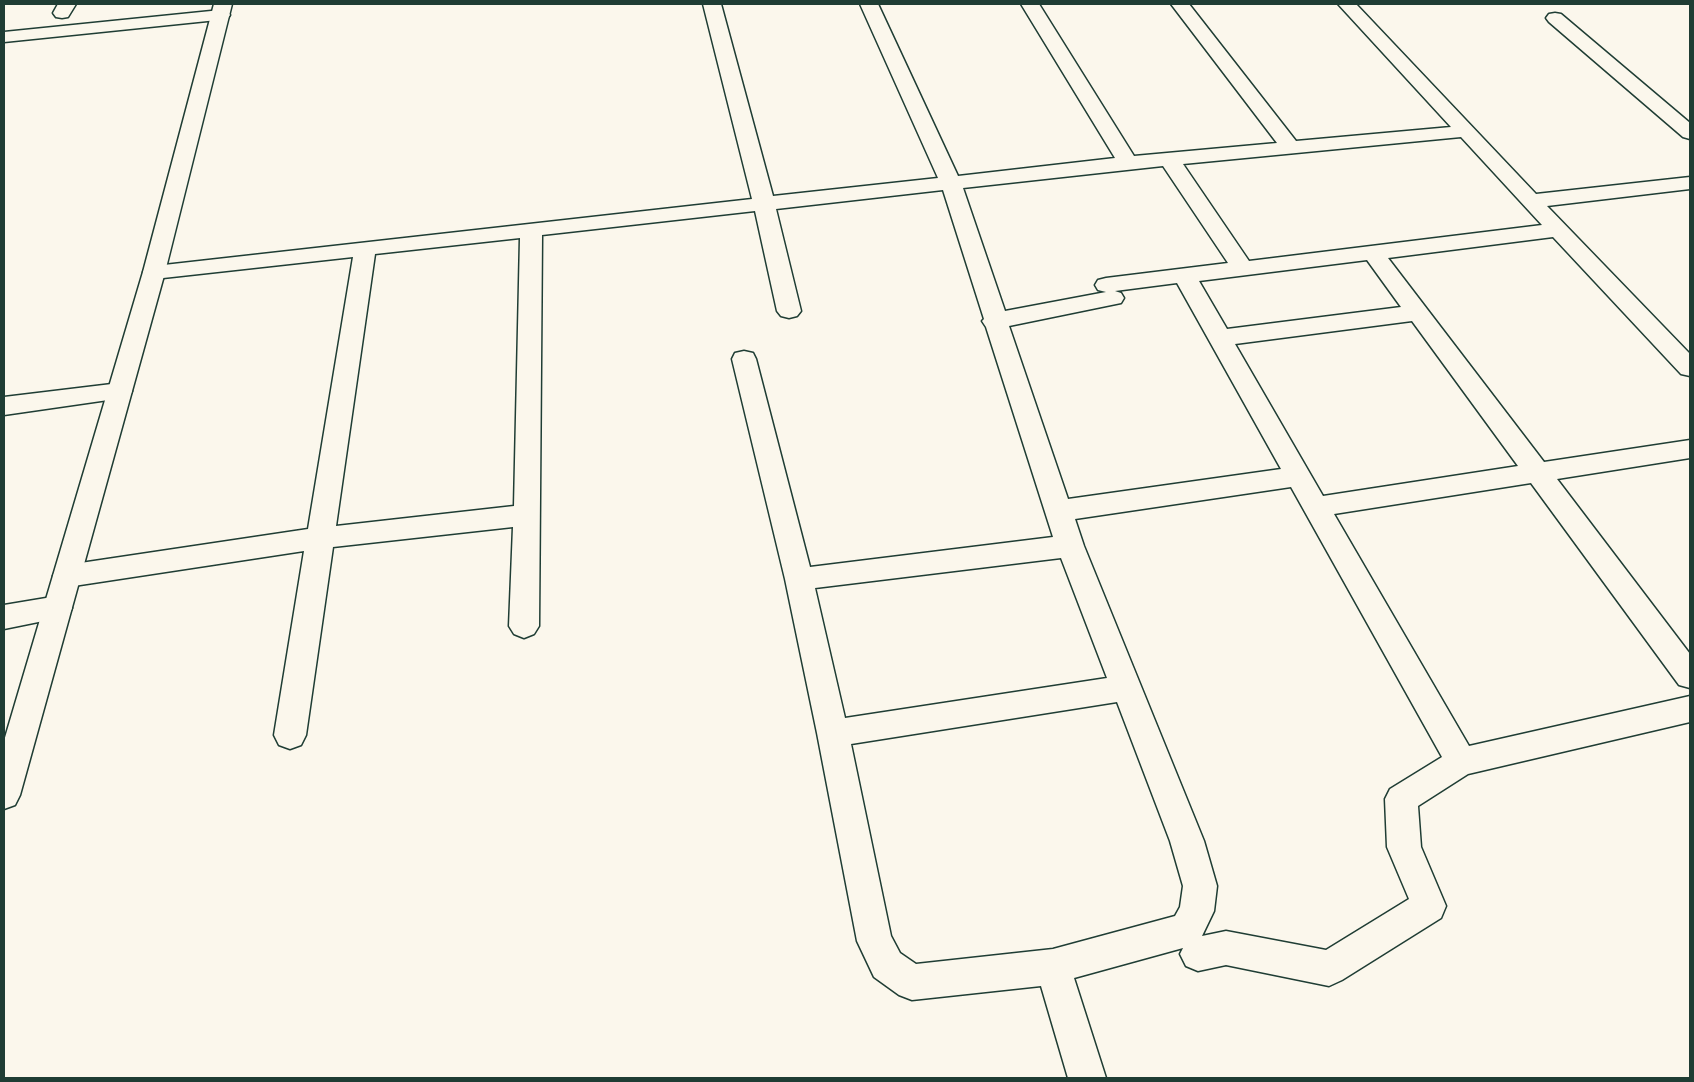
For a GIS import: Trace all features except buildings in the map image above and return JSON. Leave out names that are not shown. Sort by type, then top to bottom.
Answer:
[{"type":"street","points":[[712,4],[764,204],[789,311]]},
{"type":"street","points":[[744,359],[799,579],[833,733],[874,941],[887,965],[912,982],[1053,967],[1186,930],[1197,911],[1200,886],[1187,841],[1070,546],[994,321],[951,183],[869,4]]},
{"type":"street","points":[[1030,4],[1128,163]]},
{"type":"street","points":[[1180,4],[1292,148]]},
{"type":"street","points":[[1347,4],[1690,368]]},
{"type":"street","points":[[4,38],[222,9],[154,272],[4,795]]},
{"type":"street","points":[[1555,18],[1690,133]]},
{"type":"street","points":[[154,272],[1128,163],[1466,131]]},
{"type":"street","points":[[1169,159],[1243,268]]},
{"type":"street","points":[[1531,201],[1690,183]]},
{"type":"street","points":[[524,626],[528,515],[531,230]]},
{"type":"street","points":[[994,321],[1110,291],[1184,276],[1558,230]]},
{"type":"street","points":[[290,735],[365,248]]},
{"type":"street","points":[[1372,252],[1690,676]]},
{"type":"street","points":[[1184,276],[1462,762]]},
{"type":"street","points":[[1219,338],[1416,313]]},
{"type":"street","points":[[4,406],[120,391]]},
{"type":"street","points":[[1315,507],[1690,449]]},
{"type":"street","points":[[1058,510],[1298,476]]},
{"type":"street","points":[[67,576],[321,538],[528,515]]},
{"type":"street","points":[[799,579],[1070,546]]},
{"type":"street","points":[[4,617],[58,608]]},
{"type":"street","points":[[833,733],[1126,688]]},
{"type":"street","points":[[1198,954],[1226,948],[1329,968],[1429,906],[1404,848],[1401,799],[1462,762],[1690,708]]},
{"type":"street","points":[[1053,967],[1087,1078]]}]
